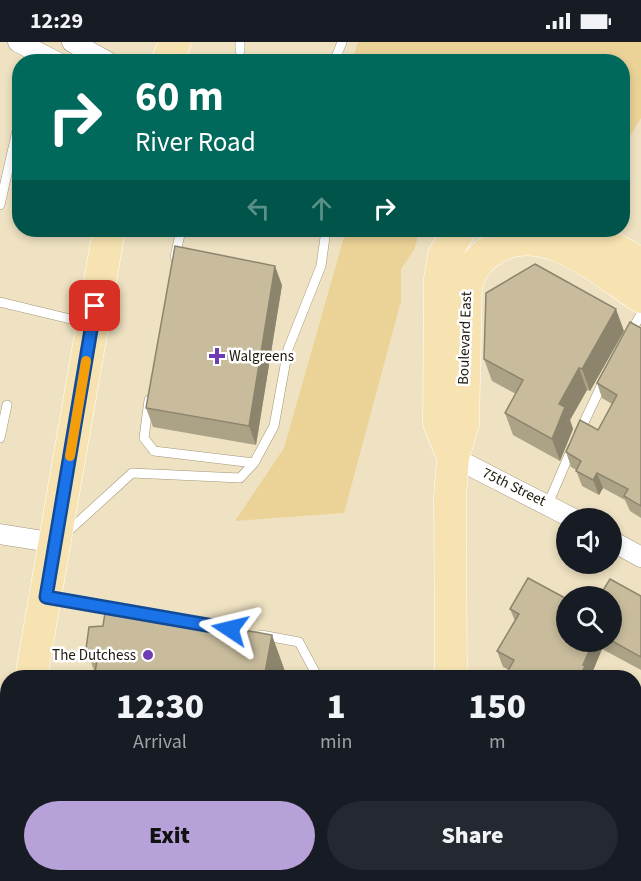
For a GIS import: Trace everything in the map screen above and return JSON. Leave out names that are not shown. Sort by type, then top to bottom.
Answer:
[{"type":"main road","points":[[32,670],[108,237]]},
{"type":"main road","name":"Boulevard East","points":[[453,457],[439,423],[440,279],[444,255],[456,237]]},
{"type":"main road","points":[[594,237],[641,264]]},
{"type":"main road","name":"Boulevard East","points":[[451,670],[450,497],[453,457],[463,424],[466,286],[471,269],[483,255],[498,246],[514,241],[553,243],[577,255],[641,297]]},
{"type":"street","points":[[18,42],[41,54]]},
{"type":"street","points":[[72,42],[94,54]]},
{"type":"street","name":"75th Street","points":[[453,457],[556,509]]},
{"type":"street","points":[[0,534],[56,543]]},
{"type":"street","points":[[622,547],[641,557]]},
{"type":"lane","points":[[0,205],[12,152]]},
{"type":"lane","points":[[174,263],[179,237]]},
{"type":"lane","points":[[56,543],[132,473],[240,477],[255,463],[274,426],[288,349],[321,266],[325,237]]},
{"type":"lane","points":[[0,302],[92,324]]},
{"type":"lane","points":[[626,341],[641,314]]},
{"type":"lane","points":[[548,504],[594,399],[610,370]]},
{"type":"lane","points":[[152,385],[144,438],[154,451],[255,463]]},
{"type":"lane","points":[[0,438],[6,405]]},
{"type":"lane","points":[[46,597],[126,611]]},
{"type":"lane","points":[[253,633],[299,642],[314,670]]},
{"type":"shaded area","points":[[358,42],[641,42],[641,118],[630,136],[630,54],[354,54]]},
{"type":"shaded area","points":[[344,237],[418,237],[414,250],[401,269],[401,301],[344,513],[235,521],[284,448]]},
{"type":"building","name":"Walgreens","points":[[175,246],[275,266],[249,426],[146,408]]},
{"type":"building","points":[[535,264],[616,309],[559,404],[565,407],[552,439],[505,413],[523,380],[484,359],[486,293]]},
{"type":"building","points":[[630,322],[641,328],[641,506],[624,496],[628,489],[597,473],[593,480],[576,471],[581,461],[566,452],[580,420],[598,430],[617,395],[597,383]]},
{"type":"building","points":[[528,578],[556,593],[556,652],[589,652],[583,670],[508,670],[514,660],[497,651],[519,614],[510,609]]},
{"type":"building","points":[[610,579],[641,596],[641,657],[622,647],[622,586],[606,586]]},
{"type":"building","points":[[106,606],[272,635],[265,670],[95,670],[98,654],[86,649],[89,627],[103,626]]},
{"type":"slow traffic","points":[[70,456],[86,361]]},
{"type":"place","name":"Walgreens","points":[[217,356]]},
{"type":"place","name":"The Dutchess","points":[[148,655]]},
{"type":"route","points":[[95,306],[46,597],[230,629]]}]
